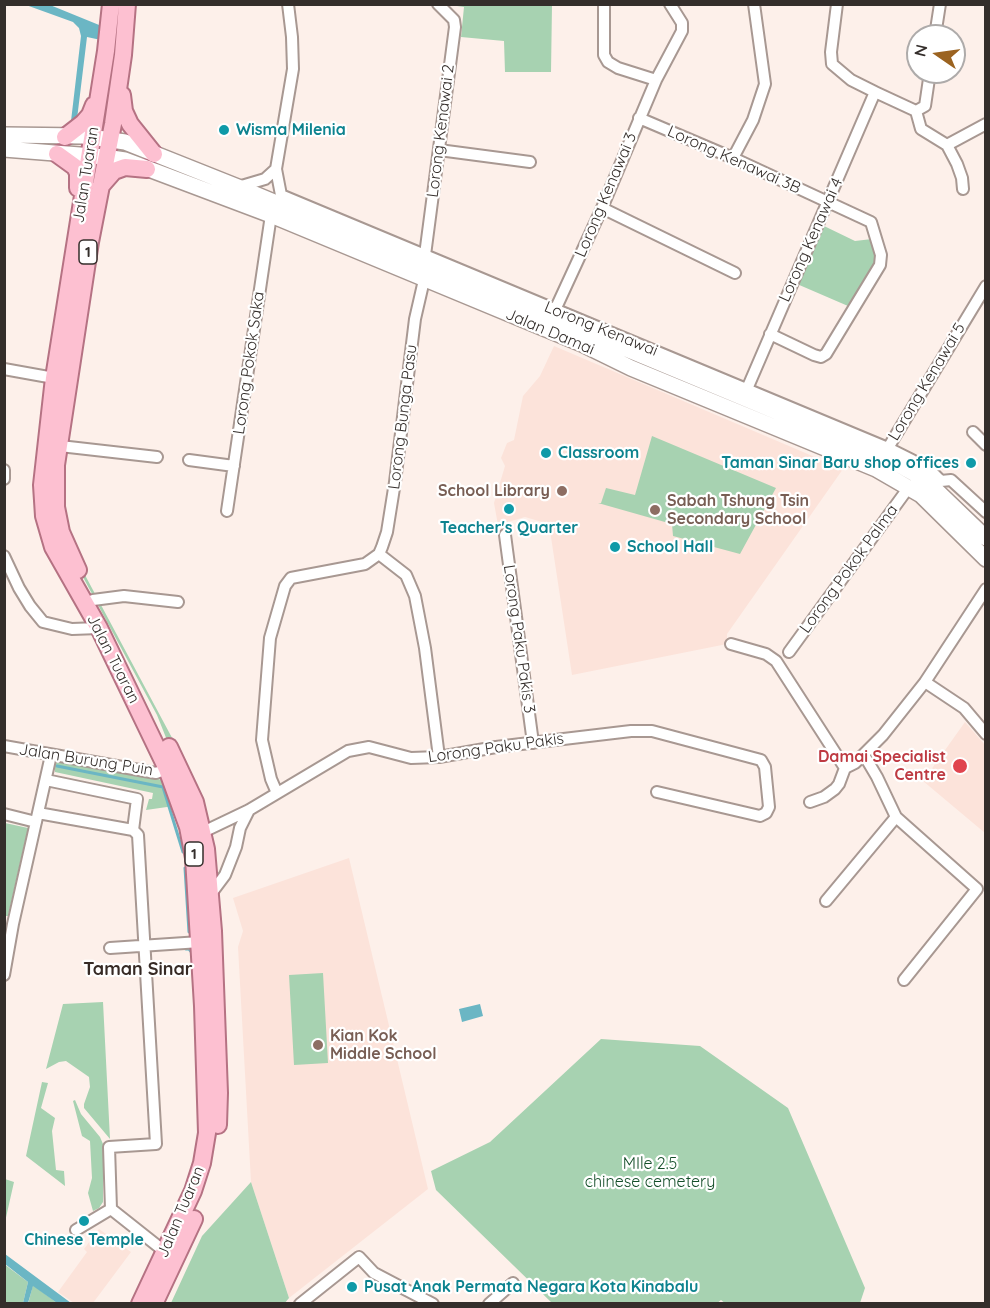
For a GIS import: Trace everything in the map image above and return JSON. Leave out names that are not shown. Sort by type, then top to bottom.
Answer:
[{"type":"main road","name":"Jalan Tuaran","points":[[111,4],[106,51],[54,378],[42,485],[44,516],[53,547],[99,628],[167,769],[192,845],[200,942],[207,1133],[202,1163],[193,1191],[140,1304]]},
{"type":"main road","name":"Jalan Tuaran","points":[[128,4],[110,139],[90,242],[56,465],[56,507],[61,532],[93,600],[145,697],[195,802],[203,832],[210,895],[219,1093],[215,1159],[196,1214],[154,1304]]},
{"type":"main road","points":[[100,187],[114,171],[151,161],[124,111],[122,101],[123,55]]},
{"type":"main road","points":[[65,137],[90,115],[98,93]]},
{"type":"main road","name":"Jalan Damai","points":[[4,135],[92,137],[126,142],[151,161],[271,215],[876,469],[921,495],[986,559]]},
{"type":"main road","name":"Jalan Damai","points":[[4,149],[151,161],[238,188],[883,456],[939,486],[986,538]]},
{"type":"main road","points":[[57,154],[75,167],[78,173],[73,223],[75,240]]},
{"type":"main road","points":[[198,913],[203,891],[201,841],[203,832]]},
{"type":"street","points":[[238,188],[265,179],[276,169],[292,69],[292,37],[288,4]]},
{"type":"street","points":[[604,4],[604,55],[608,62],[618,68],[656,80]]},
{"type":"street","name":"Lorong Kenawai 3","points":[[555,310],[602,208],[656,80],[682,31],[682,23],[670,4]]},
{"type":"street","points":[[733,158],[753,120],[765,84],[754,4]]},
{"type":"street","points":[[837,4],[831,52],[832,64],[851,80],[916,111],[921,129],[947,145],[957,164],[963,189]]},
{"type":"street","points":[[936,24],[939,4]]},
{"type":"street","name":"Lorong Kenawai 2","points":[[425,255],[455,27],[454,20],[441,7]]},
{"type":"street","points":[[916,111],[925,106],[928,84]]},
{"type":"street","name":"Lorong Kenawai 4","points":[[747,389],[875,92]]},
{"type":"street","name":"Lorong Kenawai 3B","points":[[639,118],[733,158],[871,222],[881,255],[880,265],[826,354],[821,357],[814,355],[770,334]]},
{"type":"street","points":[[947,145],[986,124]]},
{"type":"street","points":[[439,150],[530,162]]},
{"type":"street","name":"Lorong Kenawai","points":[[276,169],[281,195],[888,448],[933,473],[939,486],[951,480],[986,512]]},
{"type":"street","points":[[602,208],[735,273]]},
{"type":"street","name":"Lorong Pokok Saka","points":[[227,512],[271,215]]},
{"type":"street","name":"Lorong Bunga Pasu","points":[[379,554],[387,532],[415,319],[424,280]]},
{"type":"street","name":"Lorong Kenawai 5","points":[[888,448],[986,286]]},
{"type":"street","points":[[4,369],[54,378]]},
{"type":"street","points":[[973,432],[986,445]]},
{"type":"street","points":[[60,446],[157,457]]},
{"type":"street","points":[[189,460],[234,466]]},
{"type":"street","points":[[4,470],[4,479]]},
{"type":"street","name":"Lorong Pokok Palma","points":[[789,652],[810,620],[909,487]]},
{"type":"street","name":"Lorong Paku Pakis 3","points":[[505,535],[533,743]]},
{"type":"street","points":[[277,794],[262,740],[268,645],[285,586],[291,578],[365,564],[379,554],[406,575],[415,596],[439,757]]},
{"type":"street","points":[[4,556],[19,588],[43,622],[72,629],[99,628]]},
{"type":"street","points":[[4,585],[19,588]]},
{"type":"street","points":[[810,802],[824,797],[835,789],[845,768],[855,763],[883,735],[925,682],[986,589]]},
{"type":"street","points":[[93,600],[124,596],[178,602]]},
{"type":"street","points":[[974,608],[986,600]]},
{"type":"street","points":[[731,644],[766,654],[776,662],[845,768]]},
{"type":"street","points":[[925,682],[964,708],[986,734]]},
{"type":"street","name":"Lorong Paku Pakis","points":[[203,832],[249,810],[348,751],[369,747],[411,758],[439,757],[603,734],[652,730],[760,760],[765,766],[769,807],[766,813],[760,816],[657,792]]},
{"type":"street","name":"Jalan Burung Puin","points":[[4,746],[156,773],[167,769]]},
{"type":"street","points":[[4,975],[9,923],[51,755]]},
{"type":"street","points":[[864,755],[896,817],[977,889],[904,980]]},
{"type":"street","points":[[46,780],[138,799],[133,830]]},
{"type":"street","points":[[210,895],[222,879],[236,847],[240,828],[249,810]]},
{"type":"street","points":[[4,814],[133,830],[138,835],[156,1144],[109,1147],[111,1209],[164,1251]]},
{"type":"street","points":[[826,901],[896,817]]},
{"type":"street","points":[[219,824],[233,826],[236,847]]},
{"type":"street","points":[[110,948],[200,942]]},
{"type":"street","points":[[76,1230],[111,1209]]},
{"type":"street","points":[[300,1304],[359,1257],[374,1273],[433,1304]]},
{"type":"street","points":[[489,1304],[513,1283]]},
{"type":"shaded area","name":"Sabah Tshung Tsin Secondary School","points":[[554,346],[843,469],[727,634],[727,644],[572,675],[549,524],[525,517],[498,525],[494,503],[505,466],[501,458],[507,443],[514,440],[523,396],[540,376]]},
{"type":"shaded area","name":"Damai Specialist Centre","points":[[965,722],[985,745],[985,833],[923,781]]},
{"type":"shaded area","name":"Kian Kok Middle School","points":[[349,858],[428,1189],[289,1298],[251,1182],[238,947],[243,931],[233,898]]},
{"type":"shaded area","points":[[99,1229],[131,1252],[93,1303],[74,1303],[58,1292],[87,1252],[84,1249]]},
{"type":"green space","points":[[450,5],[552,5],[551,72],[505,72],[504,41],[461,37],[464,7]]},
{"type":"green space","points":[[97,206],[99,206],[62,462],[60,491],[62,512],[70,545],[78,562],[178,749],[195,786],[206,829],[198,835],[186,788],[157,715],[76,564],[62,529],[59,512],[58,461],[71,394]]},
{"type":"green space","points":[[824,226],[855,241],[872,239],[878,259],[848,306],[797,284]]},
{"type":"green space","points":[[652,436],[776,488],[740,554],[673,536],[672,524],[598,503],[601,503],[606,488],[635,495]]},
{"type":"green space","points":[[57,761],[163,780],[174,806],[146,810],[153,793],[55,772]]},
{"type":"green space","points":[[5,823],[28,828],[8,916],[4,916]]},
{"type":"green space","points":[[323,973],[328,1063],[294,1065],[289,975]]},
{"type":"green space","points":[[103,1002],[110,1139],[84,1108],[90,1087],[89,1077],[66,1061],[46,1069],[63,1004]]},
{"type":"green space","name":"MIle 2.5 chinese cemetery","points":[[601,1039],[700,1046],[788,1108],[865,1288],[860,1303],[726,1304],[721,1300],[716,1304],[552,1303],[436,1190],[431,1171],[490,1142]]},
{"type":"green space","points":[[42,1082],[48,1083],[41,1108],[55,1118],[52,1131],[56,1170],[64,1171],[65,1186],[26,1156]]},
{"type":"green space","points":[[75,1100],[81,1114],[103,1144],[103,1202],[93,1211],[88,1193],[92,1178],[90,1141],[82,1136],[73,1101]]},
{"type":"green space","points":[[4,1179],[14,1182],[5,1222]]},
{"type":"green space","points":[[251,1182],[289,1298],[284,1304],[171,1303],[202,1236]]},
{"type":"green space","points":[[4,1264],[28,1282],[23,1303],[5,1303]]},
{"type":"green space","points":[[33,1285],[57,1303],[28,1304]]},
{"type":"water","points":[[26,5],[50,5],[104,27],[101,40],[87,37],[77,119],[71,121],[81,36],[79,28],[73,22]]},
{"type":"water","points":[[480,1004],[483,1016],[462,1022],[459,1009]]},
{"type":"water","points":[[4,1254],[71,1303],[57,1303],[33,1286],[28,1303],[23,1303],[28,1282],[5,1264]]},
{"type":"waterway","points":[[57,766],[163,787],[183,852]]},
{"type":"waterway","points":[[185,868],[189,932]]},
{"type":"waterway","points":[[186,949],[193,954]]},
{"type":"place","name":"Wisma Milenia","points":[[224,130]]},
{"type":"place","name":"Classroom","points":[[546,453]]},
{"type":"place","name":"Taman Sinar Baru shop offices","points":[[971,463]]},
{"type":"place","name":"School Library","points":[[562,491]]},
{"type":"place","name":"Teacher's Quarter","points":[[509,509]]},
{"type":"place","name":"Sabah Tshung Tsin Secondary School","points":[[655,510]]},
{"type":"place","name":"School Hall","points":[[615,547]]},
{"type":"place","name":"Damai Specialist Centre","points":[[960,766]]},
{"type":"place","name":"Kian Kok Middle School","points":[[318,1045]]},
{"type":"place","name":"Chinese Temple","points":[[84,1221]]},
{"type":"place","name":"Pusat Anak Permata Negara Kota Kinabalu","points":[[352,1287]]},
{"type":"district","name":"Taman Sinar","points":[[138,970]]}]
